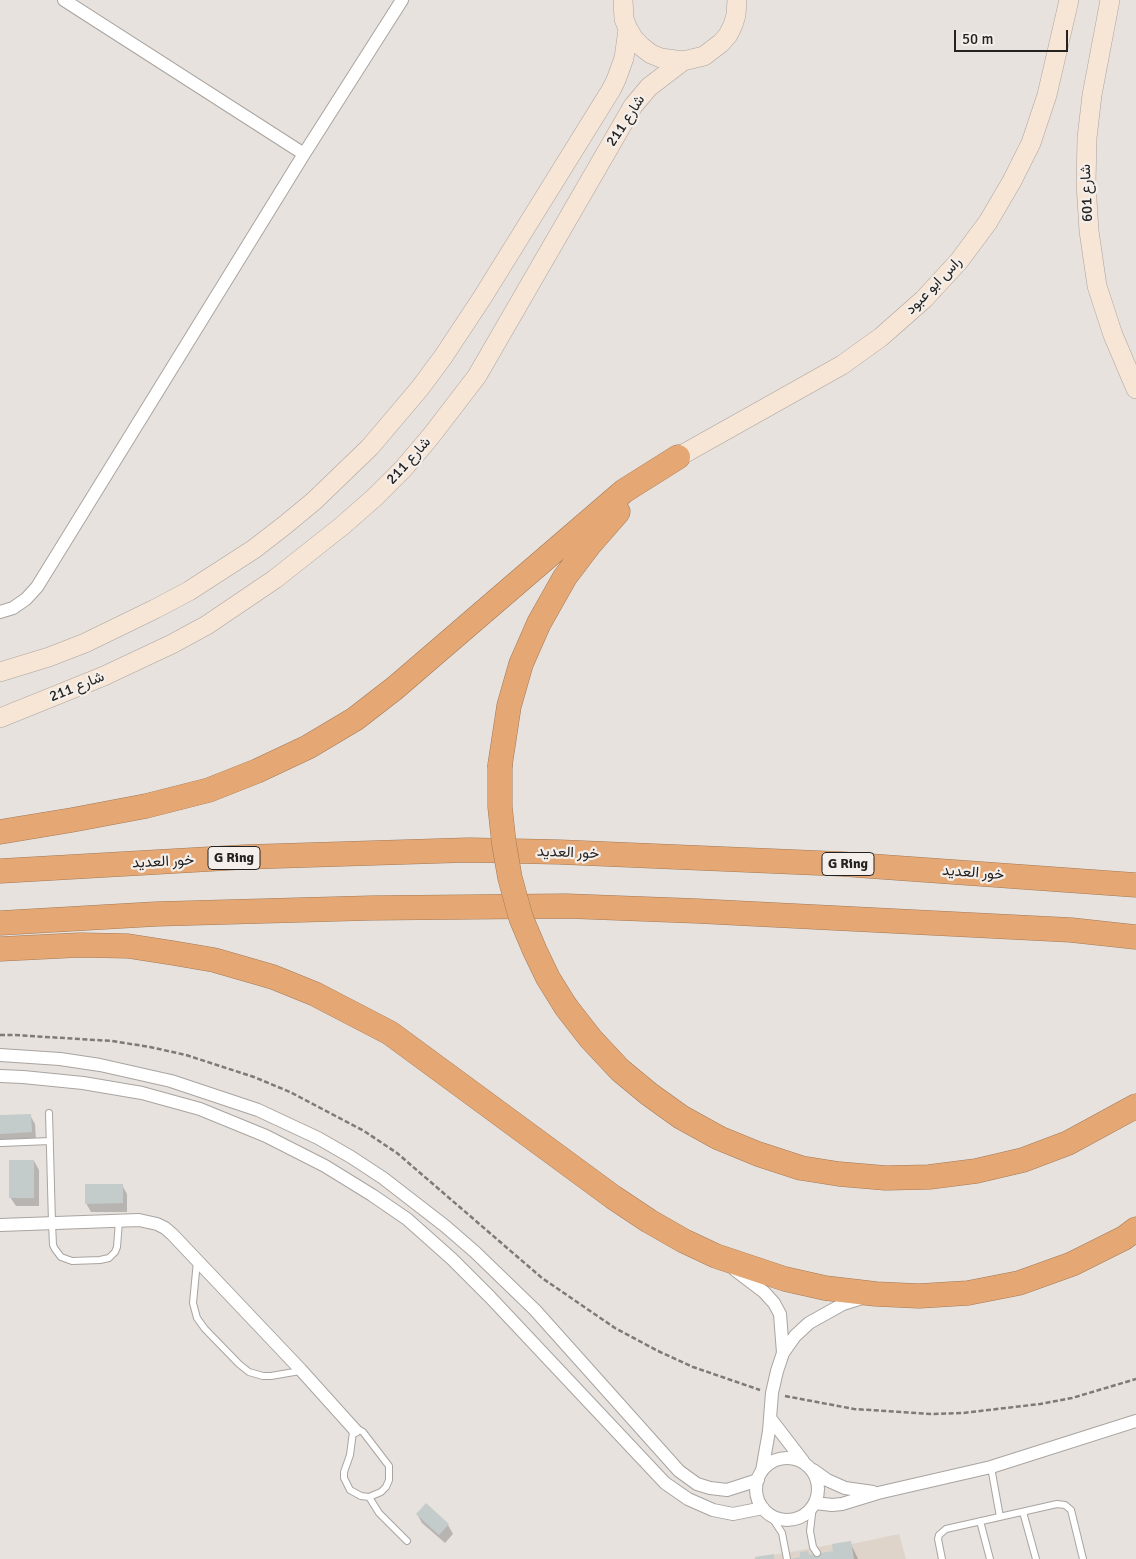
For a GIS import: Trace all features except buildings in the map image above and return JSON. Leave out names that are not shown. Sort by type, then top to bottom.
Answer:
[{"type":"highway","points":[[678,457],[619,512],[590,544],[565,577],[539,622],[521,664],[509,706],[500,765],[500,807],[510,878],[521,918],[534,951],[566,1007],[591,1040],[620,1070],[681,1117],[719,1138],[758,1154],[801,1168],[838,1174],[886,1178],[929,1177],[976,1172],[1023,1160],[1068,1142],[1136,1106]]},
{"type":"highway","points":[[0,832],[146,806],[209,790],[257,771],[308,747],[355,719],[395,688],[624,491],[678,457]]},
{"type":"highway","name":"خور العديد","points":[[0,871],[244,857],[469,850],[842,864],[1136,885]]},
{"type":"highway","points":[[0,923],[156,914],[371,908],[566,906],[1071,930],[1136,937]]},
{"type":"highway","points":[[0,949],[80,945],[128,946],[173,952],[214,960],[273,977],[315,994],[390,1033],[424,1056],[612,1197],[649,1221],[684,1241],[716,1256],[785,1280],[825,1288],[876,1294],[920,1296],[968,1293],[1019,1283],[1072,1264],[1124,1238],[1136,1229]]},
{"type":"main road","points":[[623,0],[624,19],[634,39],[651,54],[671,61],[682,61],[704,56],[721,43],[733,25],[737,0]]},
{"type":"main road","name":"شارع 601","points":[[1110,0],[1092,95],[1087,138],[1086,194],[1097,286],[1113,334],[1134,385]]},
{"type":"main road","name":"راس ابو عبود","points":[[678,457],[842,365],[881,337],[924,299],[959,261],[988,222],[1012,181],[1030,143],[1047,96],[1067,6]]},
{"type":"main road","name":"شارع 211","points":[[0,672],[49,657],[85,643],[189,591],[246,554],[285,525],[370,447],[414,396],[443,357],[482,298],[606,98],[621,69],[628,29]]},
{"type":"main road","name":"شارع 211","points":[[0,718],[104,676],[172,644],[206,625],[282,574],[375,497],[403,469],[431,436],[477,376],[633,106],[649,87],[682,61]]},
{"type":"street","points":[[64,0],[304,154]]},
{"type":"street","points":[[0,612],[12,608],[26,599],[37,587],[304,154],[402,0]]},
{"type":"street","points":[[0,1055],[60,1059],[100,1065],[171,1081],[258,1110],[318,1138],[351,1157],[383,1178],[475,1252],[535,1310],[679,1471],[697,1484],[727,1490],[760,1476],[772,1462],[778,1459],[792,1458],[808,1466],[827,1480],[845,1488],[878,1493]]},
{"type":"street","points":[[0,1076],[83,1083],[142,1093],[200,1109],[266,1136],[324,1166],[372,1195],[406,1219],[452,1259],[666,1482],[688,1499],[713,1510],[733,1514],[767,1512]]},
{"type":"street","points":[[0,1225],[140,1220],[157,1224],[172,1234],[197,1260],[355,1430]]},
{"type":"street","points":[[716,1256],[764,1292],[774,1303],[780,1314],[783,1352]]},
{"type":"street","points":[[770,1418],[816,1477],[818,1494],[814,1504],[802,1516],[794,1519],[778,1519],[767,1512],[757,1495],[770,1418],[772,1393],[783,1352],[795,1336],[809,1323],[843,1304],[876,1294]]},
{"type":"street","points":[[814,1504],[842,1504],[878,1493],[991,1467],[1136,1420]]},
{"type":"lane","points":[[49,1113],[52,1223],[54,1245],[57,1253],[72,1261],[108,1258],[115,1252],[117,1247],[119,1221]]},
{"type":"lane","points":[[1,1143],[50,1141]]},
{"type":"lane","points":[[197,1260],[193,1303],[198,1318],[205,1329],[238,1364],[256,1375],[271,1376],[301,1370]]},
{"type":"lane","points":[[355,1430],[363,1432],[388,1466],[389,1480],[386,1487],[381,1492],[369,1497],[355,1494],[346,1485],[344,1478],[353,1432],[355,1430]]},
{"type":"lane","points":[[991,1467],[1000,1517]]},
{"type":"lane","points":[[369,1497],[378,1513],[407,1541]]},
{"type":"lane","points":[[814,1504],[810,1531],[813,1547],[817,1553]]},
{"type":"lane","points":[[942,1559],[938,1543],[939,1535],[946,1529],[1057,1504],[1068,1507],[1072,1514],[1083,1559]]},
{"type":"lane","points":[[767,1512],[782,1533],[787,1559]]},
{"type":"lane","points":[[1023,1512],[1036,1559]]},
{"type":"lane","points":[[980,1521],[990,1559]]},
{"type":"path","points":[[0,1035],[14,1034],[112,1041],[150,1047],[186,1055],[290,1092],[364,1131],[397,1153],[542,1278],[615,1328],[658,1351],[728,1380],[772,1393],[854,1409],[931,1414],[1040,1404],[1072,1398],[1136,1379]]},
{"type":"shaded area","points":[[899,1534],[906,1559],[751,1559],[851,1541],[852,1544]]}]
